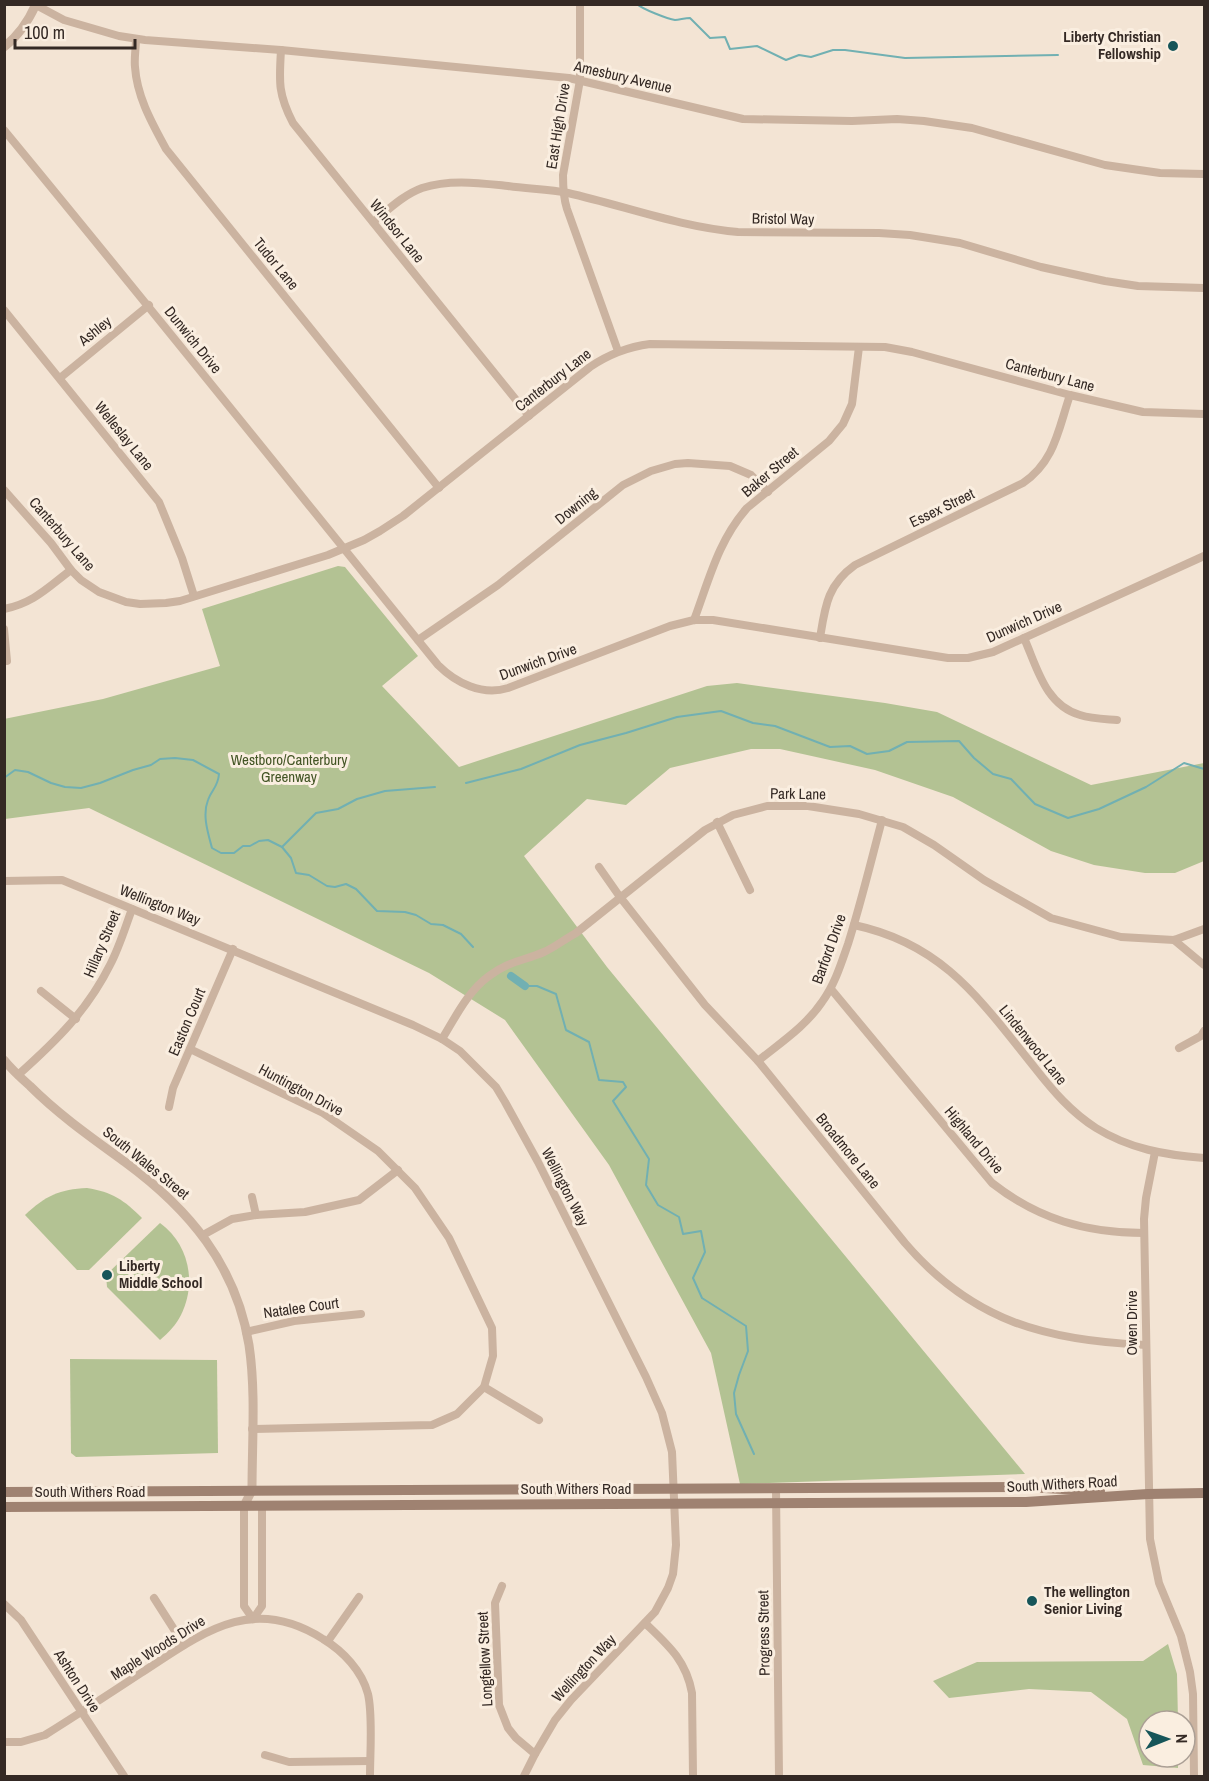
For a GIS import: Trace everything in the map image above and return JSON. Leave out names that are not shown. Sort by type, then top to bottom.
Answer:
[{"type":"main road","name":"South Withers Road","points":[[4,1492],[1026,1487],[1148,1494]]},
{"type":"main road","name":"South Withers Road","points":[[4,1507],[1026,1502],[1148,1494],[1204,1493]]},
{"type":"street","name":"East High Drive","points":[[580,4],[580,80],[563,175],[563,187],[566,193],[567,209],[618,351]]},
{"type":"street","name":"Amesbury Avenue","points":[[36,5],[64,20],[136,39],[530,73],[580,80],[743,119],[924,121],[972,128],[1105,165],[1160,172],[1204,174]]},
{"type":"street","points":[[4,47],[10,43],[31,16],[36,5]]},
{"type":"street","name":"Tudor Lane","points":[[136,39],[135,65],[138,88],[149,118],[166,149],[439,488]]},
{"type":"street","name":"Windsor Lane","points":[[281,50],[279,79],[281,97],[293,123],[529,416]]},
{"type":"street","name":"Dunwich Drive","points":[[4,130],[438,665],[453,677],[477,689],[497,691],[670,626],[694,620],[958,658],[978,656],[993,652],[1204,556]]},
{"type":"street","name":"Bristol Way","points":[[373,222],[410,194],[423,188],[450,182],[486,184],[566,193],[684,224],[720,231],[910,235],[960,243],[1041,267],[1105,281],[1138,286],[1204,288]]},
{"type":"street","name":"Ashley","points":[[60,378],[148,305]]},
{"type":"street","name":"Welleslay Lane","points":[[4,310],[159,502],[182,558],[194,596]]},
{"type":"street","name":"Canterbury Lane","points":[[4,490],[11,495],[81,580],[99,592],[126,602],[160,604],[194,596],[328,555],[380,531],[439,488],[590,367],[618,351],[650,344],[879,346],[899,349],[1143,412],[1204,414]]},
{"type":"street","name":"Baker Street","points":[[694,620],[726,536],[735,521],[747,508],[829,441],[843,424],[852,404],[859,347]]},
{"type":"street","name":"Essex Street","points":[[820,638],[828,598],[832,589],[846,572],[1023,483],[1041,468],[1053,448],[1070,395]]},
{"type":"street","name":"Downing","points":[[418,640],[498,585],[623,485],[651,471],[688,463],[730,466],[752,475],[768,492]]},
{"type":"street","points":[[4,609],[19,606],[36,598],[71,570]]},
{"type":"street","points":[[4,629],[7,662]]},
{"type":"street","points":[[1024,638],[1047,690],[1060,706],[1089,718],[1117,720]]},
{"type":"street","name":"Park Lane","points":[[442,1039],[471,993],[487,977],[512,962],[553,948],[576,933],[717,822],[753,808],[781,806],[834,809],[903,827],[934,845],[984,880],[1051,918],[1121,937],[1174,940],[1204,928]]},
{"type":"street","name":"Barford Drive","points":[[758,1061],[813,1014],[831,989],[854,925],[882,820]]},
{"type":"street","points":[[717,822],[750,890]]},
{"type":"street","name":"Broadmore Lane","points":[[599,867],[705,1005],[758,1061],[911,1250],[930,1270],[958,1293],[998,1316],[1032,1329],[1074,1339],[1146,1345]]},
{"type":"street","name":"Wellington Way","points":[[4,881],[62,880],[413,1025],[442,1039],[459,1051],[495,1088],[505,1102],[538,1162],[662,1413],[672,1452],[676,1545],[673,1574],[662,1600],[645,1623],[571,1700],[555,1720],[524,1776]]},
{"type":"street","name":"Hillary Street","points":[[18,1075],[76,1019],[93,995],[111,964],[132,909]]},
{"type":"street","name":"Lindenwood Lane","points":[[854,925],[905,941],[942,964],[969,989],[1063,1102],[1079,1116],[1114,1138],[1134,1146],[1155,1152],[1204,1158]]},
{"type":"street","points":[[1174,940],[1204,965]]},
{"type":"street","name":"Easton Court","points":[[169,1107],[173,1088],[233,949]]},
{"type":"street","name":"Highland Drive","points":[[831,989],[992,1183],[1023,1205],[1065,1223],[1102,1231],[1144,1233]]},
{"type":"street","points":[[41,991],[76,1019]]},
{"type":"street","points":[[1179,1048],[1201,1036],[1204,1031]]},
{"type":"street","name":"Huntington Drive","points":[[190,1049],[323,1113],[378,1151],[415,1188],[449,1238],[492,1328],[493,1356],[484,1387],[457,1414],[432,1425],[252,1429]]},
{"type":"street","name":"South Wales Street","points":[[4,1060],[72,1125],[127,1163],[176,1204],[203,1235],[221,1263],[237,1300],[251,1361],[252,1490],[244,1506]]},
{"type":"street","name":"Owen Drive","points":[[1155,1152],[1146,1198],[1144,1233],[1150,1539],[1159,1583],[1181,1636],[1190,1672],[1193,1694],[1194,1776]]},
{"type":"street","points":[[203,1235],[232,1220],[256,1215],[305,1212],[359,1200],[398,1170]]},
{"type":"street","points":[[252,1197],[256,1215]]},
{"type":"street","name":"Natalee Court","points":[[246,1332],[294,1321],[362,1314]]},
{"type":"street","points":[[484,1387],[539,1420]]},
{"type":"street","name":"Progress Street","points":[[776,1489],[779,1776]]},
{"type":"street","points":[[244,1506],[244,1606],[253,1619],[262,1606],[262,1506],[252,1490]]},
{"type":"street","name":"Longfellow Street","points":[[502,1586],[495,1603],[499,1704],[508,1728],[535,1754]]},
{"type":"street","points":[[328,1641],[359,1597]]},
{"type":"street","points":[[154,1598],[184,1645]]},
{"type":"street","name":"Ashton Drive","points":[[4,1604],[21,1620],[124,1776]]},
{"type":"street","name":"Maple Woods Drive","points":[[4,1742],[34,1740],[45,1735],[207,1631],[253,1619],[287,1623],[315,1633],[347,1658],[363,1682],[369,1703],[370,1776]]},
{"type":"street","points":[[645,1623],[672,1649],[680,1660],[689,1682],[692,1693],[693,1776]]},
{"type":"street","points":[[265,1755],[289,1762],[370,1761]]},
{"type":"green space","name":"Westboro/Canterbury Greenway","points":[[338,566],[345,567],[418,656],[382,686],[459,767],[707,686],[737,683],[937,712],[1091,785],[1204,763],[1204,861],[1175,873],[1145,873],[1094,865],[1051,851],[953,797],[875,770],[780,749],[751,749],[670,768],[626,805],[587,799],[524,856],[607,967],[1025,1474],[740,1484],[711,1353],[609,1165],[505,1020],[429,973],[89,808],[5,819],[4,719],[103,699],[220,666],[202,609]]},
{"type":"green space","points":[[87,1188],[117,1198],[142,1218],[89,1270],[77,1270],[25,1215],[53,1195]]},
{"type":"green space","points":[[160,1223],[178,1242],[184,1253],[189,1290],[177,1322],[160,1340],[107,1287],[106,1275]]},
{"type":"green space","points":[[70,1359],[217,1360],[218,1453],[76,1457],[71,1453]]},
{"type":"green space","points":[[1168,1644],[1177,1674],[1178,1709],[1137,1709],[1137,1748],[1127,1719],[1091,1692],[1029,1689],[949,1698],[933,1681],[977,1662],[1143,1661]]},
{"type":"waterway","points":[[637,4],[672,19],[690,18],[710,38],[725,37],[730,49],[757,46],[786,60],[799,55],[811,57],[833,50],[905,58],[1058,55]]},
{"type":"waterway","points":[[466,783],[521,769],[580,745],[677,717],[721,711],[753,723],[775,726],[830,747],[850,746],[867,754],[889,751],[907,742],[959,741],[993,774],[1011,779],[1035,804],[1068,818],[1099,809],[1146,787],[1184,763],[1204,769]]},
{"type":"waterway","points":[[4,778],[15,770],[28,772],[65,787],[81,788],[151,765],[160,759],[193,760],[219,774],[206,806],[206,824],[212,848],[221,853],[234,853],[243,846],[268,840],[282,847],[291,858],[296,873],[309,875],[327,886],[335,887],[346,884],[356,889],[377,911],[405,912],[416,915],[431,924],[443,925],[461,934],[473,947]]},
{"type":"waterway","points":[[282,847],[316,813],[338,809],[357,799],[385,791],[435,787]]},
{"type":"waterway","points":[[511,976],[525,986]]},
{"type":"waterway","points":[[525,986],[537,986],[556,994],[566,1030],[589,1042],[599,1080],[623,1082],[626,1087],[613,1101],[649,1159],[646,1185],[658,1205],[679,1217],[683,1234],[701,1231],[705,1252],[693,1278],[702,1298],[746,1326],[748,1351],[734,1393],[736,1414],[754,1454]]},
{"type":"place","name":"Liberty Christian Fellowship","points":[[1173,46]]},
{"type":"place","name":"Liberty Middle School","points":[[107,1275]]},
{"type":"place","name":"The wellington Senior Living","points":[[1032,1601]]}]
